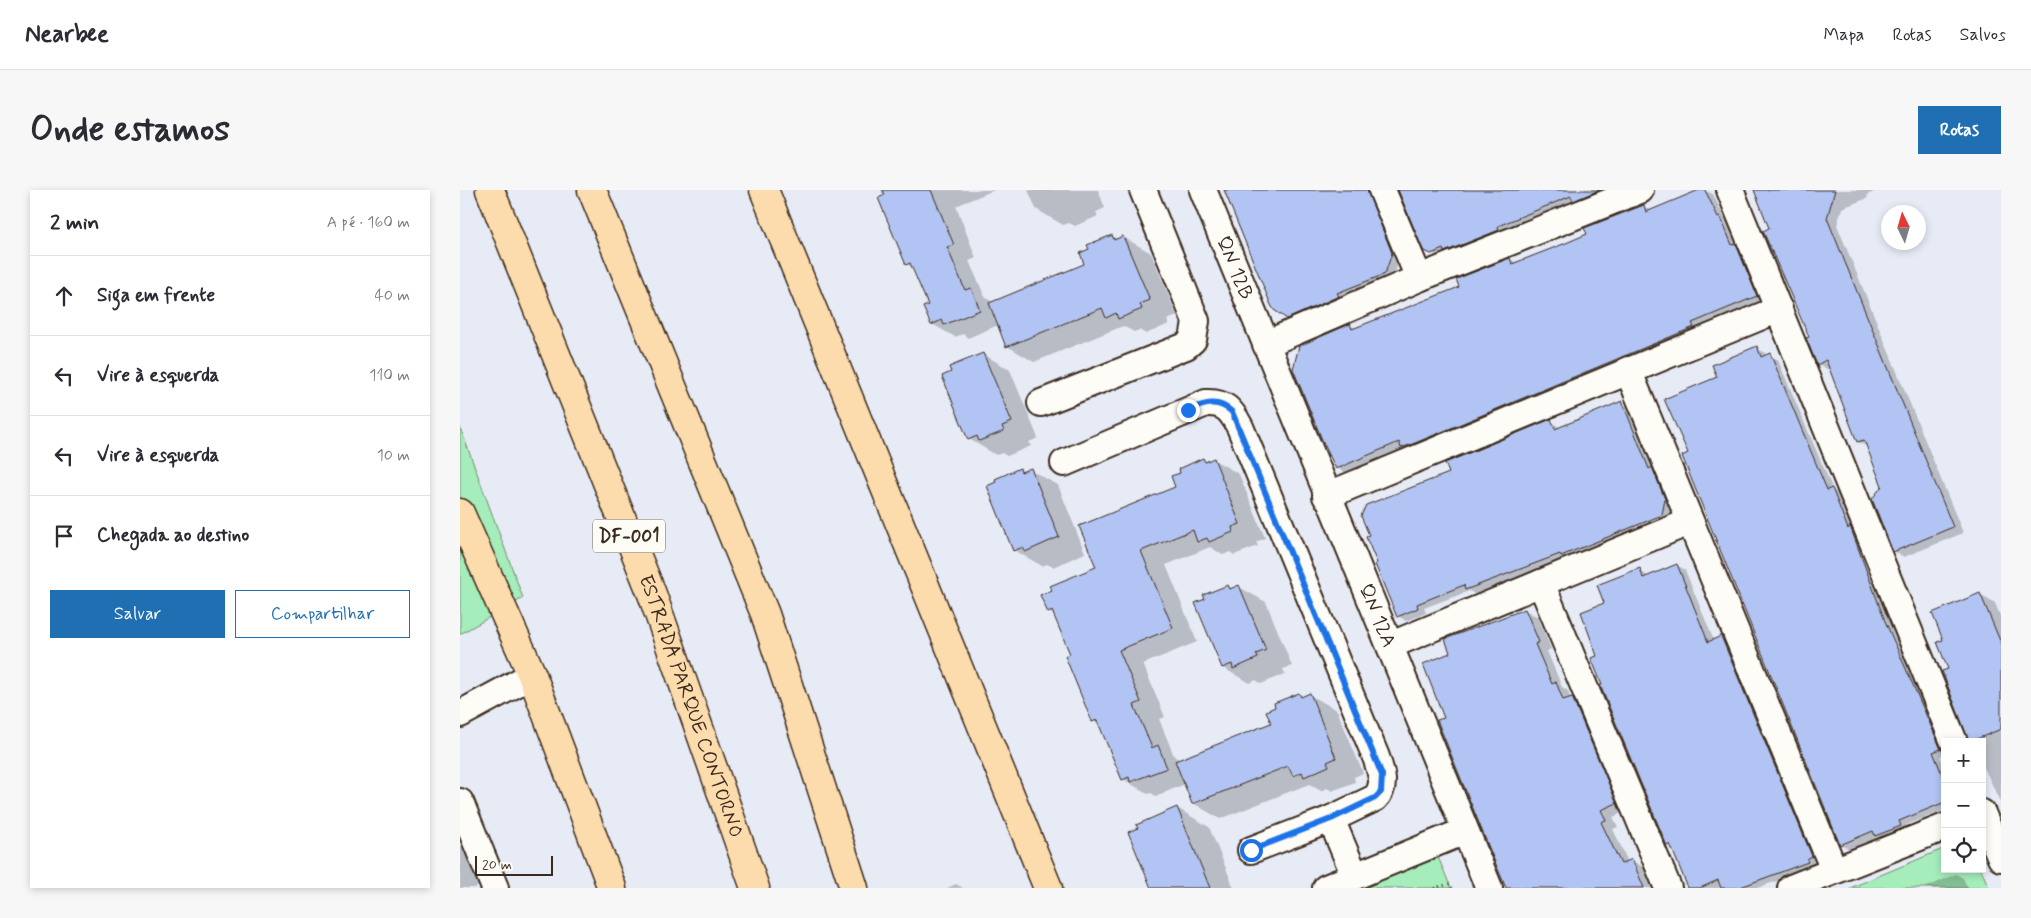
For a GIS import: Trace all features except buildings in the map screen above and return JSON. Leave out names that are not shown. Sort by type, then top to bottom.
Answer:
[{"type":"main road","name":"ESTRADA PARQUE CONTORNO","points":[[490,190],[652,594],[755,888]]},
{"type":"main road","points":[[592,190],[765,614],[854,888]]},
{"type":"main road","points":[[764,190],[1048,888]]},
{"type":"main road","points":[[460,513],[532,674],[612,888]]},
{"type":"street","points":[[1041,403],[1186,346],[1193,340],[1196,321],[1144,190]]},
{"type":"street","name":"QN 12B","points":[[1202,190],[1266,344]]},
{"type":"street","points":[[1382,190],[1419,278]]},
{"type":"street","points":[[1266,344],[1419,278],[1640,190]]},
{"type":"street","points":[[1730,190],[1952,738]]},
{"type":"street","points":[[1326,496],[1779,309]]},
{"type":"street","name":"QN 12A","points":[[1266,344],[1326,496],[1391,645],[1489,888]]},
{"type":"street","points":[[1628,370],[1689,522],[1834,870]]},
{"type":"street","points":[[1064,463],[1206,403],[1217,402],[1225,405],[1232,412],[1382,775],[1381,792],[1375,798],[1331,819],[1251,850]]},
{"type":"street","points":[[1391,645],[1689,522]]},
{"type":"street","points":[[1541,583],[1668,888]]},
{"type":"street","points":[[460,714],[532,674]]},
{"type":"street","points":[[460,802],[495,888]]},
{"type":"street","points":[[1331,819],[1355,876]]},
{"type":"street","points":[[1986,822],[2001,858]]},
{"type":"street","points":[[1791,888],[1942,828]]},
{"type":"street","points":[[1326,888],[1465,831]]},
{"type":"path","points":[[1434,888],[1445,883],[1450,884],[1452,888]]},
{"type":"green space","points":[[460,427],[523,598],[460,634]]},
{"type":"green space","points":[[1941,850],[1941,873],[1983,873],[1989,888],[1850,888]]},
{"type":"green space","points":[[1438,857],[1451,888],[1359,888]]},
{"type":"route","points":[[1188,410],[1206,403],[1217,402],[1225,405],[1232,412],[1240,427],[1382,775],[1383,785],[1381,792],[1375,798],[1331,819],[1251,850]]}]
